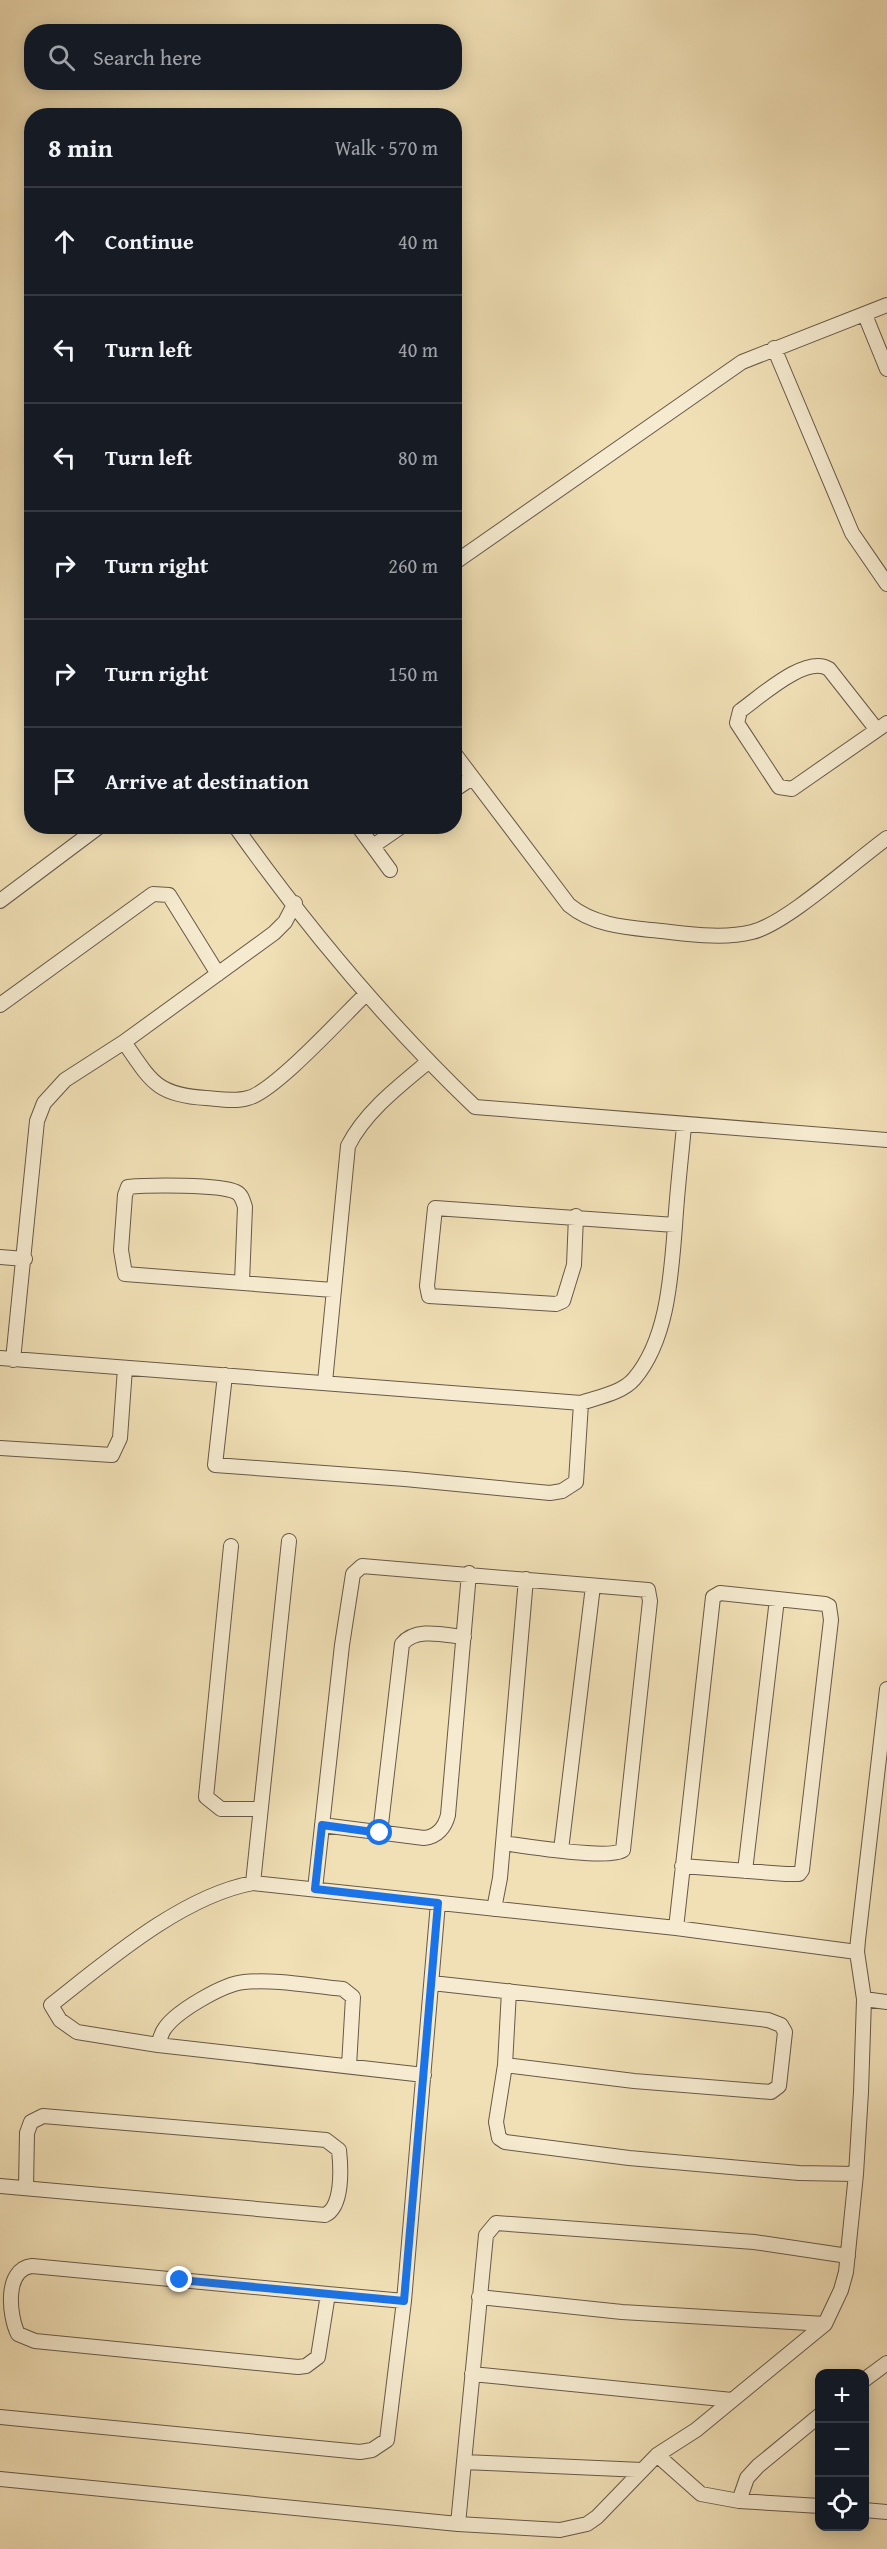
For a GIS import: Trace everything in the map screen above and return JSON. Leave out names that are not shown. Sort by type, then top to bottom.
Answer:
[{"type":"street","points":[[462,557],[742,362],[887,305]]},
{"type":"street","points":[[865,315],[887,369]]},
{"type":"street","points":[[774,348],[852,533],[887,584]]},
{"type":"street","points":[[822,664],[882,726],[792,789],[779,787],[736,723],[740,711],[804,666],[822,664]]},
{"type":"street","points":[[462,764],[569,905],[579,914],[617,925],[681,933],[751,933],[775,922],[887,838]]},
{"type":"street","points":[[462,785],[472,778]]},
{"type":"street","points":[[0,901],[89,834]]},
{"type":"street","points":[[244,834],[366,995],[428,1062],[475,1107],[684,1126],[887,1140]]},
{"type":"street","points":[[364,834],[390,870]]},
{"type":"street","points":[[373,846],[390,834]]},
{"type":"street","points":[[0,1005],[153,894],[169,895],[218,974]]},
{"type":"street","points":[[295,903],[285,922],[274,933],[124,1042],[65,1080],[44,1103],[37,1121],[25,1259],[7,1359],[581,1403],[623,1388],[634,1379],[645,1362],[664,1312],[669,1290],[684,1126]]},
{"type":"street","points":[[124,1042],[153,1081],[163,1090],[186,1097],[248,1098],[276,1082],[366,995]]},
{"type":"street","points":[[325,1383],[348,1146],[353,1134],[373,1112],[428,1062]]},
{"type":"street","points":[[242,1282],[245,1207],[242,1196],[234,1191],[216,1188],[128,1187],[125,1195],[121,1250],[126,1274],[333,1290]]},
{"type":"street","points":[[576,1216],[574,1265],[563,1301],[556,1304],[429,1296],[435,1208],[576,1216],[675,1225]]},
{"type":"street","points":[[0,1257],[25,1259]]},
{"type":"street","points":[[0,1448],[112,1455],[120,1438],[126,1368]]},
{"type":"street","points":[[225,1375],[216,1465],[405,1479],[550,1493],[562,1491],[576,1482],[581,1403]]},
{"type":"street","points":[[254,1883],[289,1541]]},
{"type":"street","points":[[231,1546],[206,1797],[221,1809],[261,1809]]},
{"type":"street","points":[[315,1889],[342,1645],[353,1574],[362,1566],[592,1586],[642,1588],[649,1593],[625,1847],[618,1853],[561,1850],[503,1843]]},
{"type":"street","points":[[322,1825],[430,1837],[446,1822],[469,1574]]},
{"type":"street","points":[[494,1909],[503,1843],[526,1580]]},
{"type":"street","points":[[561,1850],[592,1586]]},
{"type":"street","points":[[676,1928],[682,1866],[713,1597],[720,1593],[825,1604],[831,1613],[804,1866],[799,1874],[682,1866]]},
{"type":"street","points":[[745,1871],[777,1599]]},
{"type":"street","points":[[380,1833],[402,1644],[411,1636],[419,1634],[464,1637]]},
{"type":"street","points":[[0,2479],[458,2524],[560,2530],[574,2528],[597,2517],[657,2455],[696,2430],[825,2324],[841,2290],[848,2256],[856,2174],[864,2000],[857,1952],[887,1689]]},
{"type":"street","points":[[424,2075],[158,2045],[77,2032],[60,2019],[51,2005],[111,1958],[193,1904],[234,1887],[254,1883],[676,1928],[857,1952]]},
{"type":"street","points":[[0,2417],[367,2451],[382,2445],[390,2432],[404,2301],[438,1903]]},
{"type":"street","points":[[158,2045],[163,2029],[170,2022],[195,2003],[232,1984],[256,1981],[342,1989],[353,1997],[349,2066]]},
{"type":"street","points":[[432,1983],[768,2020],[781,2025],[786,2039],[779,2086],[771,2092],[761,2093],[505,2065]]},
{"type":"street","points":[[509,1992],[505,2065],[496,2122],[499,2138],[505,2142],[628,2158],[800,2173],[856,2174]]},
{"type":"street","points":[[864,2000],[887,2002]]},
{"type":"street","points":[[0,2186],[325,2215],[334,2205],[340,2165],[339,2151],[326,2140],[43,2116],[31,2122],[27,2133],[26,2188]]},
{"type":"street","points":[[458,2524],[486,2235],[496,2223],[754,2242],[848,2256]]},
{"type":"street","points":[[328,2294],[318,2357],[306,2366],[298,2367],[35,2341],[18,2334],[11,2315],[16,2274],[24,2267],[32,2266],[404,2301]]},
{"type":"street","points":[[479,2296],[622,2312],[825,2324]]},
{"type":"street","points":[[869,2376],[887,2363]]},
{"type":"street","points":[[472,2374],[732,2400]]},
{"type":"street","points":[[739,2501],[747,2478],[758,2466],[815,2418]]},
{"type":"street","points":[[657,2455],[701,2494],[739,2501],[815,2506]]},
{"type":"street","points":[[464,2462],[642,2470]]},
{"type":"street","points":[[869,2510],[887,2512]]},
{"type":"route","points":[[180,2280],[404,2301],[438,1903],[315,1889],[322,1825],[380,1833]]}]
